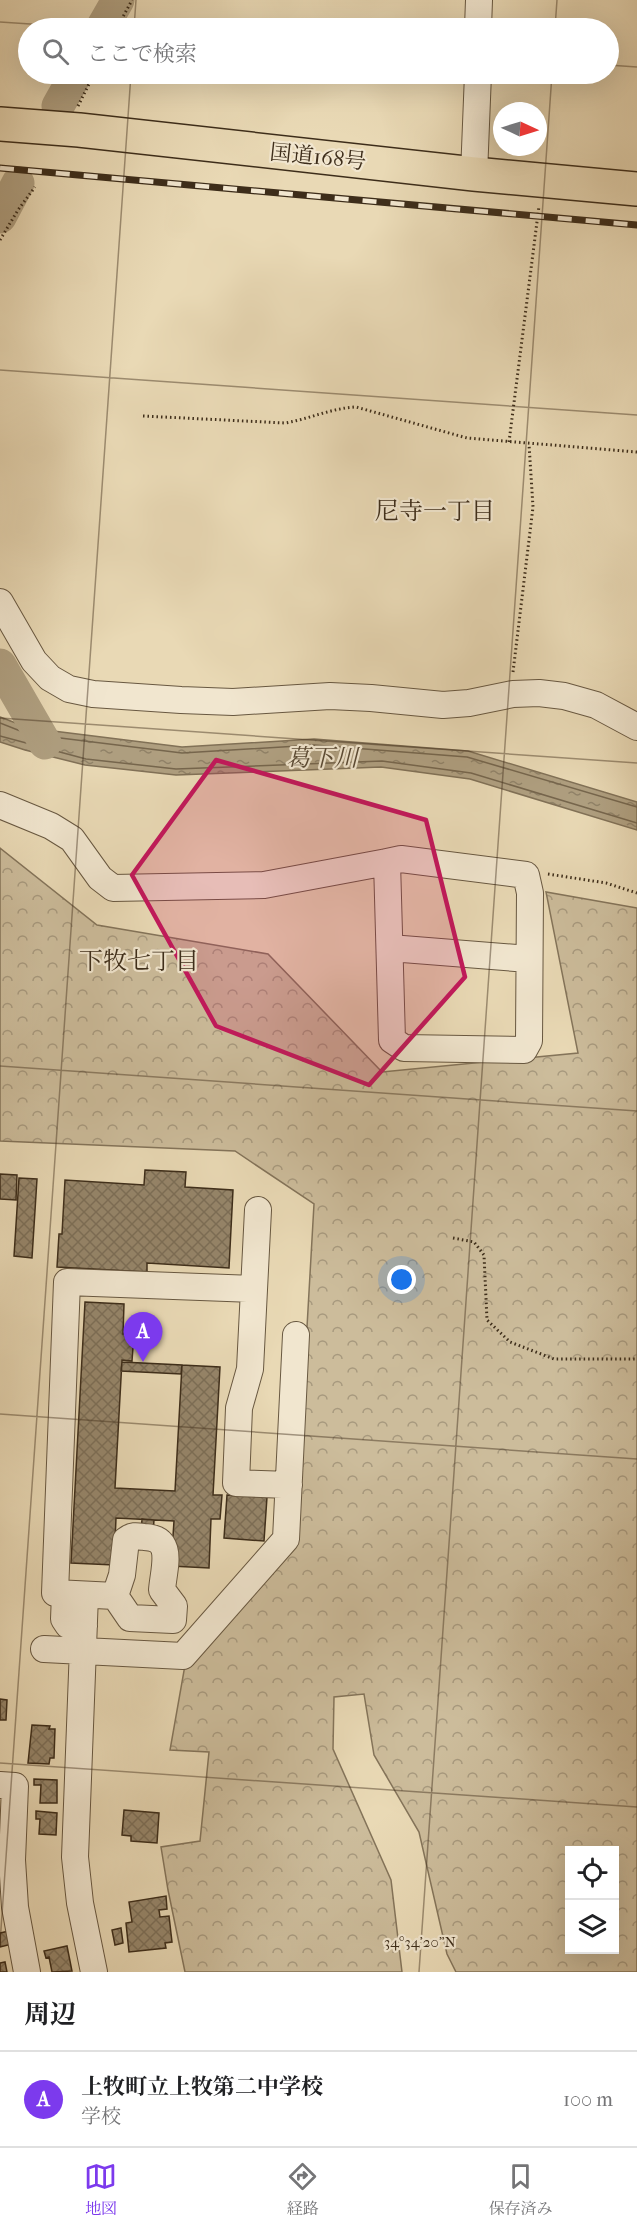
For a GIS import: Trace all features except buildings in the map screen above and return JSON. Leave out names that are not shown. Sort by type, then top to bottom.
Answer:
[{"type":"highway","name":"国道168号","points":[[0,124],[637,189]]},
{"type":"street","points":[[478,0],[478,18]]},
{"type":"street","points":[[474,174],[478,84]]},
{"type":"street","points":[[0,602],[34,661],[50,678],[69,689],[93,694],[233,702],[330,696],[443,705],[469,703],[513,694],[539,693],[564,696],[596,705],[637,727]]},
{"type":"street","points":[[0,805],[51,826],[72,839],[100,878],[113,888],[264,885],[401,859],[526,875],[530,893],[529,1041],[524,1050],[404,1048],[392,1040],[387,862]]},
{"type":"street","points":[[390,948],[529,959]]},
{"type":"street","points":[[258,1210],[250,1369],[239,1407],[236,1484],[289,1485]]},
{"type":"street","points":[[115,1596],[55,1593],[67,1282],[254,1289]]},
{"type":"street","points":[[44,1649],[183,1656],[286,1539],[296,1335]]},
{"type":"street","points":[[75,1594],[84,1626],[75,1857],[80,1903],[94,1972]]},
{"type":"street","points":[[0,1785],[15,1786],[12,1860],[15,1907],[27,1972]]},
{"type":"path","points":[[122,18],[132,0]]},
{"type":"path","points":[[66,129],[89,84]]},
{"type":"path","points":[[0,240],[35,187]]},
{"type":"path","points":[[509,442],[537,224]]},
{"type":"path","points":[[143,416],[285,423],[307,419],[339,408],[356,407],[467,438],[637,452]]},
{"type":"path","points":[[513,694],[512,675],[533,507],[529,444]]},
{"type":"path","points":[[526,875],[548,874],[606,883],[637,893]]},
{"type":"path","points":[[453,1239],[474,1242],[484,1255],[487,1320],[510,1342],[554,1359],[637,1359]]},
{"type":"highlighted area","points":[[216,760],[426,820],[465,977],[369,1085],[216,1026],[132,875]]},
{"type":"green space","points":[[0,848],[97,925],[268,954],[382,1072],[578,1053],[546,892],[637,908],[637,1972],[456,1972],[447,1954],[419,1832],[374,1755],[364,1694],[334,1697],[333,1749],[391,1880],[402,1972],[185,1972],[161,1847],[200,1841],[209,1752],[170,1750],[185,1665],[295,1538],[314,1204],[235,1151],[0,1141]]},
{"type":"water","name":"葛下川","points":[[0,717],[29,728],[182,747],[314,739],[468,751],[637,802],[637,830],[470,779],[381,767],[176,775],[85,765],[0,742]]},
{"type":"waterway","points":[[108,18],[118,0]]},
{"type":"waterway","points":[[58,106],[70,84]]},
{"type":"waterway","points":[[0,217],[18,183]]},
{"type":"waterway","points":[[0,665],[45,743]]},
{"type":"railway","points":[[0,168],[637,225]]},
{"type":"place","name":"上牧町立上牧第二中学校","points":[[143,1362]]},
{"type":"district","name":"尼寺一丁目","points":[[435,511]]},
{"type":"district","name":"下牧七丁目","points":[[139,961]]}]
